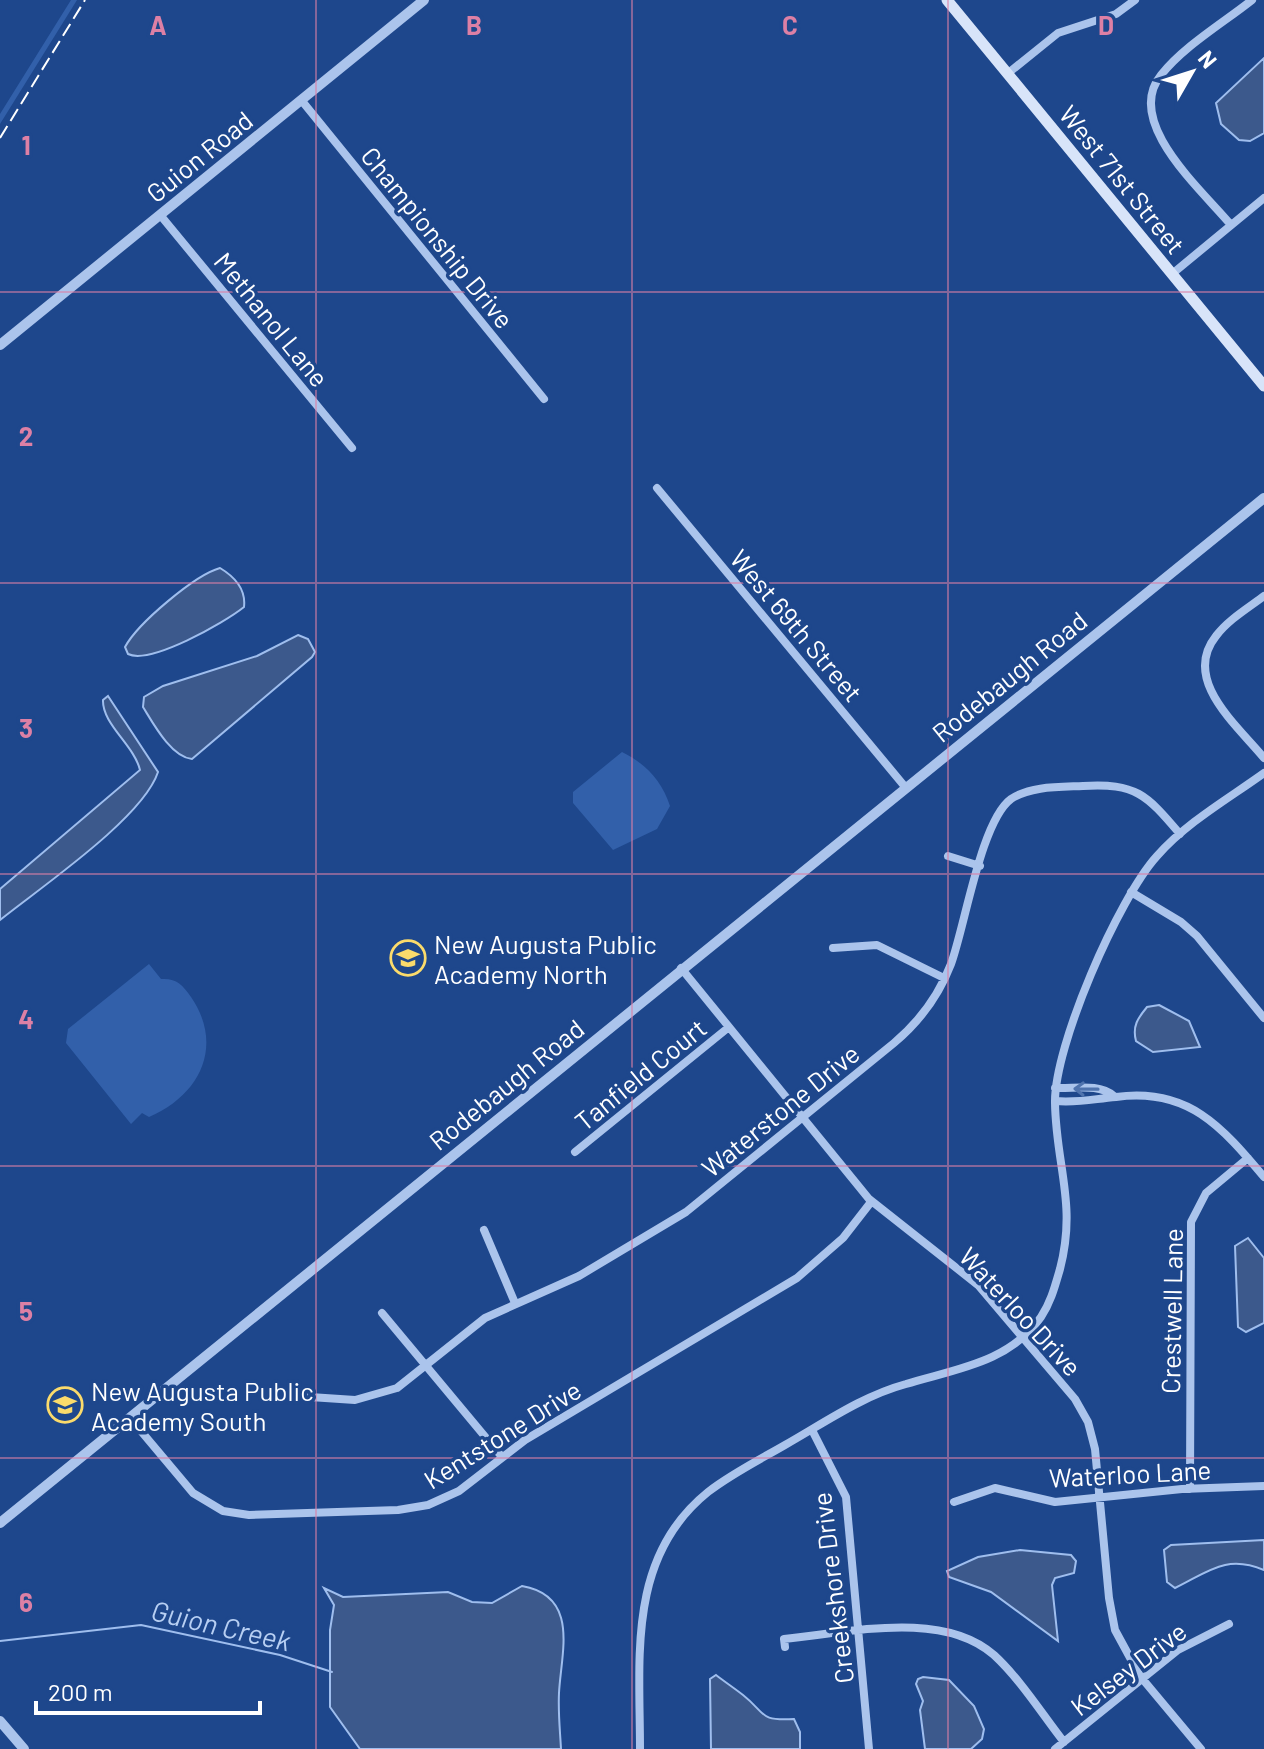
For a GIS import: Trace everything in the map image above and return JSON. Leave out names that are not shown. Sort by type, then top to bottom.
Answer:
[{"type":"main road","name":"West 71st Street","points":[[947,0],[1264,386]]},
{"type":"street","name":"Guion Road","points":[[0,345],[424,0]]},
{"type":"street","points":[[1007,74],[1058,33],[1116,14],[1135,0]]},
{"type":"street","points":[[1231,225],[1157,135],[1149,107],[1154,86],[1165,70],[1252,0]]},
{"type":"street","name":"Championship Drive","points":[[302,101],[544,399]]},
{"type":"street","points":[[1172,274],[1264,198]]},
{"type":"street","name":"Methanol Lane","points":[[161,216],[352,448]]},
{"type":"street","name":"West 69th Street","points":[[657,488],[906,788]]},
{"type":"street","name":"Rodebaugh Road","points":[[0,1523],[1264,498]]},
{"type":"street","points":[[1264,596],[1217,635],[1205,664],[1213,696],[1264,758]]},
{"type":"street","points":[[640,1749],[640,1619],[645,1589],[661,1548],[681,1518],[706,1493],[812,1430],[884,1391],[984,1362],[1022,1338],[1041,1318],[1052,1296],[1069,1228],[1068,1196],[1055,1101],[1066,1037],[1131,892],[1150,864],[1180,834],[1264,773]]},
{"type":"street","name":"Waterstone Drive","points":[[280,1395],[346,1401],[367,1399],[397,1388],[482,1320],[579,1276],[686,1212],[802,1118],[904,1034],[929,1005],[944,978],[998,814],[1013,798],[1032,790],[1128,787],[1153,802],[1180,834]]},
{"type":"street","points":[[948,856],[980,866]]},
{"type":"street","points":[[1131,892],[1181,922],[1197,936],[1264,1018]]},
{"type":"street","points":[[833,948],[877,945],[944,978]]},
{"type":"street","name":"Waterloo Drive","points":[[681,968],[871,1202],[972,1279],[1081,1409],[1095,1449],[1114,1624],[1127,1656],[1142,1679],[1201,1749]]},
{"type":"street","name":"Tanfield Court","points":[[575,1152],[729,1027]]},
{"type":"street","points":[[1055,1088],[1091,1087],[1107,1090],[1114,1096]]},
{"type":"street","points":[[1055,1101],[1101,1102],[1114,1096],[1163,1099],[1192,1108],[1219,1125],[1264,1177]]},
{"type":"street","name":"Crestwell Lane","points":[[1190,1489],[1191,1222],[1202,1197],[1248,1158]]},
{"type":"street","name":"Kentstone Drive","points":[[130,1418],[193,1493],[214,1508],[240,1514],[418,1508],[459,1491],[502,1457],[802,1274],[843,1238],[871,1202]]},
{"type":"street","points":[[484,1230],[515,1303]]},
{"type":"street","points":[[382,1313],[502,1457]]},
{"type":"street","name":"Creekshore Drive","points":[[812,1430],[846,1497],[869,1749]]},
{"type":"street","name":"Waterloo Lane","points":[[954,1502],[1000,1488],[1051,1502],[1190,1489],[1264,1486]]},
{"type":"street","name":"Kelsey Drive","points":[[1055,1749],[1190,1643],[1229,1624]]},
{"type":"street","points":[[785,1647],[784,1639],[859,1632],[928,1628],[957,1634],[977,1643],[1002,1664],[1064,1742]]},
{"type":"street","points":[[0,1721],[24,1749]]},
{"type":"shaded area","points":[[71,0],[77,0],[0,124],[0,114]]},
{"type":"shaded area","points":[[1264,58],[1264,133],[1250,141],[1239,140],[1221,124],[1216,103]]},
{"type":"shaded area","points":[[220,568],[238,584],[244,607],[221,623],[169,648],[153,654],[128,654],[125,647],[154,613],[196,580]]},
{"type":"shaded area","points":[[298,635],[308,639],[315,652],[312,657],[192,759],[170,746],[143,707],[144,697],[163,686],[257,656]]},
{"type":"shaded area","points":[[108,696],[158,772],[149,790],[112,830],[0,920],[0,889],[140,770],[104,709],[103,700]]},
{"type":"shaded area","points":[[622,752],[652,774],[670,806],[657,829],[613,850],[573,803],[573,792]]},
{"type":"shaded area","points":[[149,964],[161,979],[178,983],[191,997],[201,1015],[206,1033],[206,1050],[202,1067],[182,1096],[149,1117],[142,1113],[131,1124],[66,1043],[68,1029]]},
{"type":"shaded area","points":[[1159,1005],[1189,1021],[1200,1047],[1153,1052],[1136,1041],[1135,1027],[1141,1015],[1147,1007]]},
{"type":"shaded area","points":[[1248,1238],[1264,1258],[1264,1323],[1246,1332],[1238,1327],[1235,1246]]},
{"type":"shaded area","points":[[1264,1540],[1264,1570],[1228,1564],[1175,1588],[1167,1582],[1164,1550],[1171,1545]]},
{"type":"shaded area","points":[[1020,1550],[1071,1555],[1076,1561],[1074,1573],[1055,1578],[1052,1585],[1058,1641],[991,1592],[949,1577],[947,1571],[978,1557]]},
{"type":"shaded area","points":[[522,1586],[540,1592],[553,1601],[560,1614],[563,1628],[559,1700],[561,1749],[360,1749],[330,1707],[330,1630],[334,1605],[324,1588],[343,1597],[448,1592],[472,1602],[492,1603]]},
{"type":"shaded area","points":[[716,1675],[764,1715],[774,1719],[794,1719],[800,1732],[800,1749],[711,1749],[710,1679]]},
{"type":"shaded area","points":[[923,1677],[949,1680],[974,1706],[984,1729],[982,1739],[971,1749],[925,1749],[920,1710],[923,1701],[916,1684]]},
{"type":"waterway","name":"Guion Creek","points":[[0,1641],[141,1625],[280,1655],[332,1672]]},
{"type":"railway","points":[[0,138],[85,0]]},
{"type":"place","name":"New Augusta Public Academy North","points":[[408,958]]},
{"type":"place","name":"New Augusta Public Academy South","points":[[65,1405]]}]
